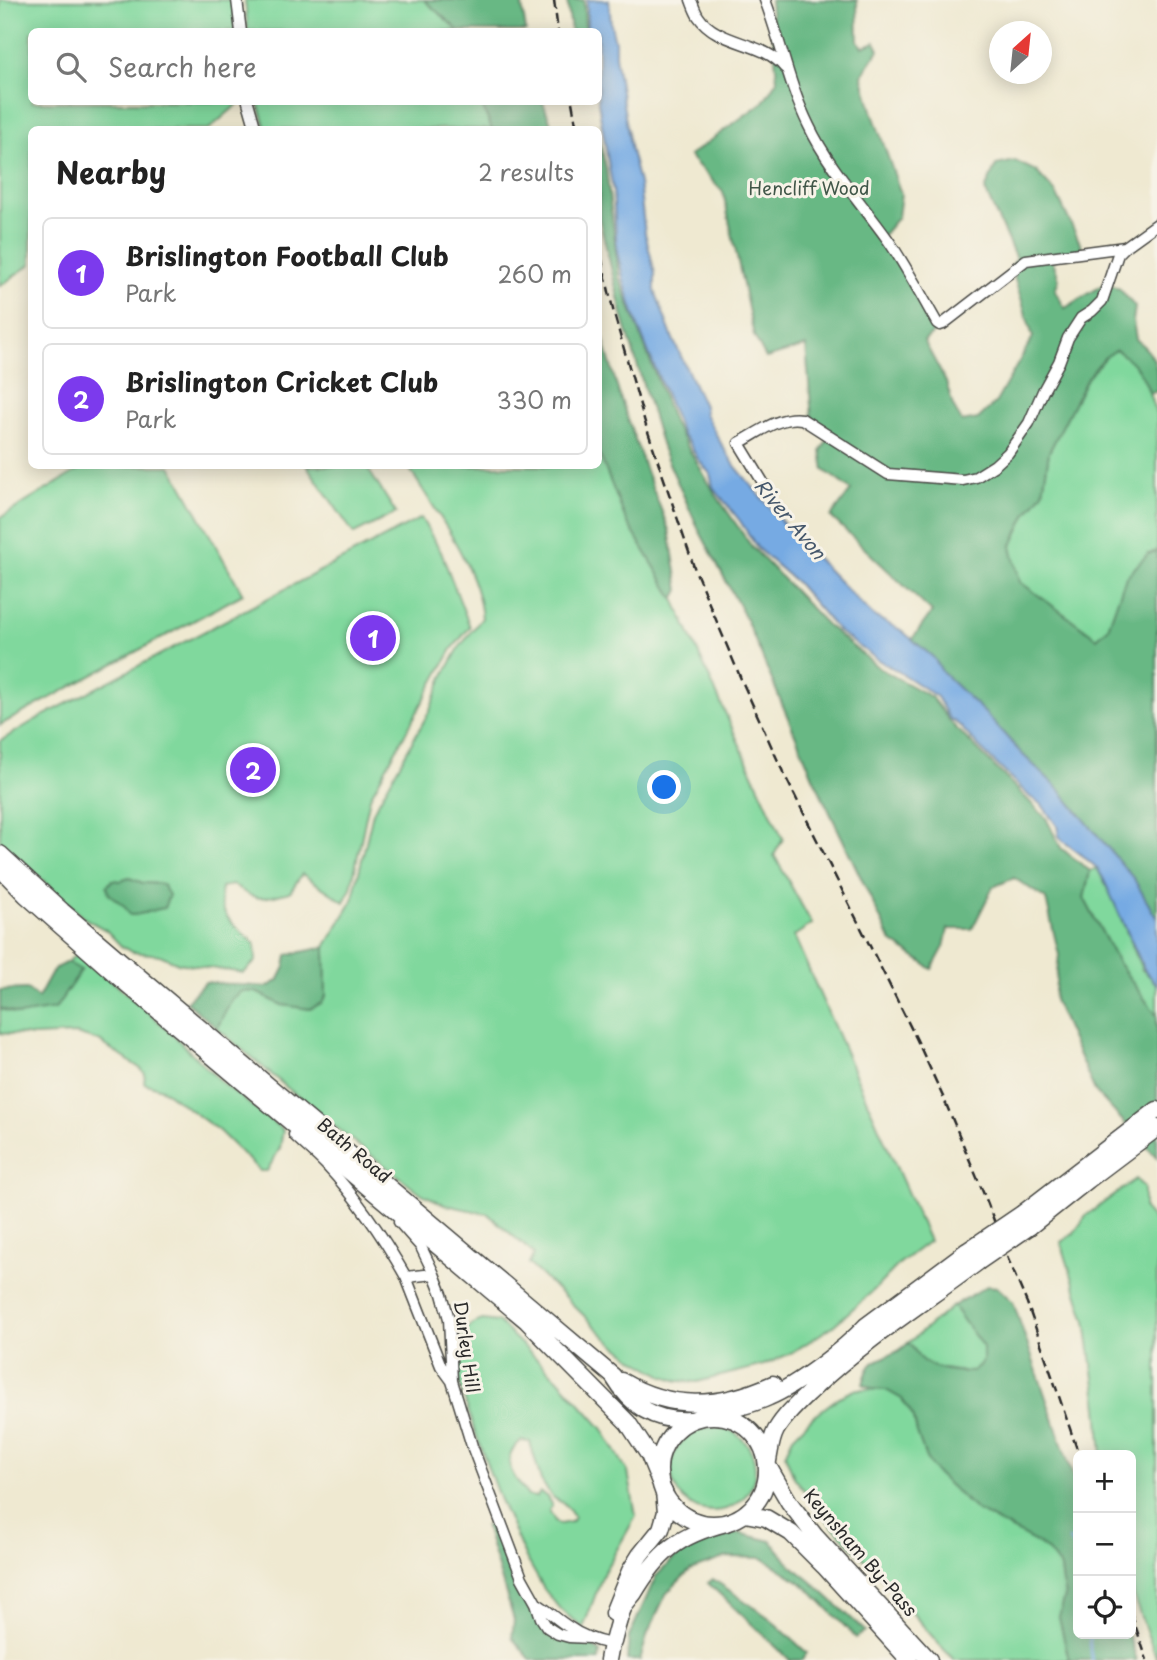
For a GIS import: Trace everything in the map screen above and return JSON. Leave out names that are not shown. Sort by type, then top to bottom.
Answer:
[{"type":"main road","name":"Bath Road","points":[[0,854],[126,975],[368,1188],[520,1315],[628,1423],[649,1455],[662,1487]]},
{"type":"main road","name":"Bath Road","points":[[0,868],[26,895],[613,1376],[622,1390],[650,1415],[671,1420],[690,1420]]},
{"type":"main road","points":[[610,1652],[606,1641],[620,1593],[640,1555],[661,1529],[664,1520],[666,1512],[659,1461],[665,1444],[674,1432],[690,1420],[770,1397],[812,1370],[866,1326],[1026,1220],[1125,1143],[1157,1110]]},
{"type":"main road","points":[[1125,1143],[1157,1128]]},
{"type":"main road","points":[[610,1652],[625,1604],[652,1564],[684,1538],[745,1514],[762,1495],[766,1485],[772,1438],[786,1416],[833,1371],[972,1257]]},
{"type":"main road","points":[[613,1376],[646,1394],[674,1402],[729,1399],[789,1377],[858,1334]]},
{"type":"main road","points":[[711,1415],[735,1420],[744,1425],[759,1441],[768,1463]]},
{"type":"main road","name":"Keynsham By-Pass","points":[[768,1463],[789,1502],[815,1535],[929,1660]]},
{"type":"main road","points":[[662,1487],[675,1508],[691,1519],[709,1524],[726,1523]]},
{"type":"main road","name":"Keynsham By-Pass","points":[[745,1514],[766,1518],[791,1532],[909,1660]]},
{"type":"street","points":[[237,0],[240,28]]},
{"type":"street","points":[[691,0],[697,15],[709,27],[726,37],[765,52],[787,72]]},
{"type":"street","points":[[765,0],[787,72],[809,127],[841,179],[888,240],[940,325],[1026,260],[1125,247]]},
{"type":"street","points":[[249,105],[255,126]]},
{"type":"street","points":[[764,484],[739,443],[780,421],[796,418],[802,419],[888,474],[963,480],[976,477],[995,465],[1008,453],[1029,423],[1068,338],[1081,318],[1102,301],[1118,254],[1157,224]]},
{"type":"street","points":[[294,1135],[347,1188],[391,1253],[406,1278],[440,1366],[452,1381]]},
{"type":"street","name":"Durley Hill","points":[[368,1188],[421,1247],[435,1274],[449,1319],[452,1381],[472,1446],[522,1578],[541,1618],[547,1627],[558,1634],[590,1639],[610,1652]]},
{"type":"street","points":[[406,1278],[435,1274]]},
{"type":"green space","points":[[0,0],[233,0],[235,28],[28,28],[28,105],[237,105],[212,126],[28,126],[28,266],[0,286]]},
{"type":"green space","points":[[245,0],[424,0],[456,28],[248,28]]},
{"type":"green space","points":[[424,0],[524,0],[522,6],[526,28],[456,28]]},
{"type":"green space","points":[[567,0],[584,0],[585,28],[571,28]]},
{"type":"green space","name":"Hencliff Wood","points":[[770,0],[857,0],[858,41],[863,47],[875,42],[879,50],[862,75],[901,194],[898,217],[882,236],[938,329],[924,341],[946,382],[953,406],[962,422],[978,419],[996,402],[1033,337],[1011,267],[1016,259],[985,190],[996,165],[1015,161],[1036,171],[1056,193],[1083,249],[1051,255],[1059,279],[1055,291],[1065,308],[1106,283],[1120,289],[1135,307],[1133,321],[1136,339],[1154,361],[1157,391],[1150,394],[1138,369],[1116,350],[1104,358],[1087,378],[1049,452],[1043,492],[1027,513],[1011,547],[1020,582],[1097,638],[1108,628],[1126,577],[1148,554],[1157,551],[1157,919],[1134,879],[1059,789],[912,639],[932,612],[831,517],[851,490],[824,470],[821,451],[830,435],[812,419],[806,346],[766,358],[754,336],[723,192],[689,156],[763,102],[777,80]]},
{"type":"green space","points":[[259,105],[483,105],[491,126],[265,126]]},
{"type":"green space","points":[[483,105],[544,105],[552,126],[491,126]]},
{"type":"green space","points":[[602,151],[619,277],[673,422],[716,495],[752,547],[829,627],[879,668],[931,697],[953,725],[1046,818],[1061,848],[1090,871],[1084,898],[1117,961],[1157,1016],[1157,1158],[1095,1091],[1054,1000],[1059,955],[1046,899],[1014,878],[993,887],[972,929],[948,929],[944,947],[932,969],[891,941],[814,779],[746,619],[698,528],[663,450],[623,318],[602,230]]},
{"type":"green space","points":[[602,335],[620,397],[669,530],[679,590],[674,599],[626,520],[602,460]]},
{"type":"green space","points":[[1116,350],[1128,358],[1143,375],[1157,417],[1157,551],[1148,554],[1126,577],[1108,628],[1097,638],[1020,582],[1011,547],[1027,513],[1043,492],[1049,452],[1087,378],[1104,358]]},
{"type":"green space","points":[[602,460],[626,520],[674,599],[783,839],[774,855],[812,924],[794,936],[929,1241],[900,1263],[833,1326],[793,1352],[764,1365],[697,1382],[678,1381],[664,1376],[634,1359],[609,1340],[529,1264],[534,1254],[488,1214],[446,1205],[422,1194],[359,1146],[217,1028],[232,999],[242,991],[256,992],[282,1005],[310,1009],[326,996],[325,947],[352,902],[373,812],[430,710],[443,677],[459,648],[482,618],[464,558],[410,469],[602,469]]},
{"type":"green space","points":[[80,469],[173,469],[243,594],[0,725],[0,518]]},
{"type":"green space","points":[[309,469],[368,469],[396,513],[354,534]]},
{"type":"green space","points":[[421,518],[441,552],[470,627],[452,649],[370,797],[351,888],[344,902],[302,874],[290,892],[266,898],[249,895],[233,885],[221,887],[222,906],[229,920],[255,944],[256,961],[244,973],[178,963],[160,955],[132,952],[122,947],[106,930],[84,918],[0,841],[0,741],[35,720]],"holes":[[[129,878],[143,883],[162,884],[147,910],[130,915],[112,880]]]},
{"type":"green space","points":[[1097,868],[1114,901],[1142,970],[1157,985],[1157,1016],[1117,961],[1084,898],[1090,871]]},
{"type":"green space","points":[[129,878],[143,883],[162,884],[169,895],[164,908],[130,915],[124,906],[109,894],[107,886],[112,880]]},
{"type":"green space","points":[[325,947],[326,996],[322,1003],[310,1009],[282,1005],[256,992],[242,991],[232,999],[217,1028],[186,1002],[205,982],[267,987],[278,981],[287,955]]},
{"type":"green space","points":[[76,955],[91,968],[105,975],[163,1025],[221,1082],[283,1130],[280,1148],[267,1171],[260,1171],[219,1131],[162,1089],[144,1083],[145,1074],[141,1069],[99,1041],[76,1034],[35,1036],[0,1033],[0,1009],[19,1015],[81,971],[67,962]]},
{"type":"green space","points":[[67,962],[81,970],[55,1009],[19,1015],[0,1008],[0,990],[27,989],[38,998],[54,969]]},
{"type":"green space","points":[[1136,1179],[1144,1188],[1144,1209],[1157,1224],[1157,1660],[1136,1604],[1136,1450],[1102,1450],[1086,1321],[1061,1242],[1073,1234],[1087,1215]]},
{"type":"green space","points":[[987,1286],[997,1287],[1013,1302],[1073,1476],[1073,1639],[1130,1639],[1137,1660],[1069,1660],[1059,1617],[1065,1597],[1061,1568],[1047,1550],[976,1510],[937,1474],[926,1458],[914,1418],[902,1399],[886,1390],[873,1389],[863,1384],[873,1363],[908,1343],[921,1359],[934,1367],[973,1372],[983,1361],[983,1347],[953,1306]]},
{"type":"green space","points":[[953,1306],[983,1347],[983,1361],[973,1372],[947,1370],[928,1364],[908,1343]]},
{"type":"green space","points":[[482,1320],[498,1322],[558,1379],[602,1428],[628,1472],[636,1516],[604,1572],[583,1628],[560,1609],[544,1589],[524,1554],[476,1435],[458,1379],[458,1348],[472,1324]],"holes":[[[521,1441],[530,1442],[541,1480],[552,1497],[565,1504],[574,1517],[571,1522],[556,1523],[549,1510],[552,1506],[547,1497],[540,1492],[537,1497],[528,1496],[514,1476],[509,1462],[510,1455]]]},
{"type":"green space","points":[[857,1389],[886,1390],[902,1399],[914,1418],[926,1458],[937,1474],[976,1510],[1047,1550],[1061,1568],[1065,1597],[1059,1617],[1069,1660],[954,1660],[885,1581],[832,1526],[794,1477],[785,1454],[793,1437],[814,1416],[839,1397]]},
{"type":"green space","points":[[705,1427],[721,1427],[737,1434],[748,1445],[755,1461],[752,1485],[743,1499],[721,1511],[705,1511],[689,1504],[678,1493],[671,1477],[671,1461],[678,1445],[689,1434]]},
{"type":"green space","points":[[494,1523],[506,1561],[547,1635],[592,1645],[600,1652],[599,1660],[531,1660],[512,1638],[514,1620],[485,1526]]},
{"type":"green space","points":[[739,1533],[771,1541],[792,1566],[865,1631],[856,1638],[808,1588],[762,1558],[727,1557],[690,1570],[666,1594],[648,1633],[640,1660],[627,1660],[629,1637],[656,1576],[688,1545]]},
{"type":"green space","points":[[713,1579],[768,1617],[807,1653],[802,1660],[790,1660],[708,1583]]},
{"type":"water","points":[[587,0],[609,0],[615,56],[639,183],[645,233],[655,273],[655,291],[705,414],[723,447],[736,467],[787,528],[873,616],[901,630],[934,658],[943,673],[1059,789],[1134,879],[1157,919],[1157,985],[1143,968],[1097,868],[1063,841],[1057,826],[1042,805],[1030,797],[949,718],[937,697],[838,631],[797,583],[758,549],[713,487],[710,474],[682,435],[638,326],[624,282],[617,252],[613,191],[599,105],[602,105],[602,28],[587,28]]},
{"type":"waterway","points":[[1069,1540],[1073,1546]]},
{"type":"waterway","points":[[1090,1639],[1092,1660]]},
{"type":"railway","points":[[554,0],[558,28]]},
{"type":"railway","points":[[573,105],[576,126]]},
{"type":"railway","points":[[602,261],[614,314],[646,426],[695,570],[783,772],[944,1099],[1027,1303],[1077,1450]]},
{"type":"railway","points":[[1136,1628],[1147,1660]]},
{"type":"place","name":"Brislington Football Club","points":[[373,638]]},
{"type":"place","name":"Brislington Cricket Club","points":[[253,770]]},
{"type":"water label","name":"River Avon","points":[[790,519]]}]
